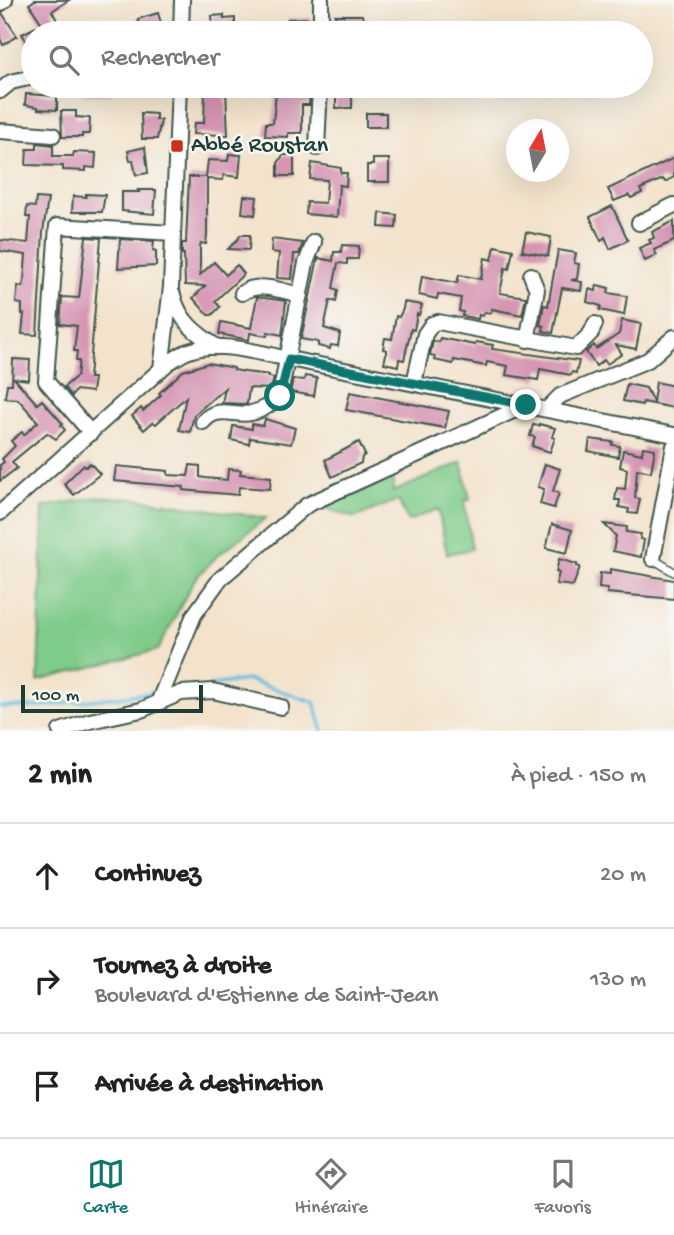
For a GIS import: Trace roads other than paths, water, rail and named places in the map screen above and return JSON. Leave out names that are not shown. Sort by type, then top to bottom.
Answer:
[{"type":"street","points":[[0,4],[5,0]]},
{"type":"street","points":[[181,21],[182,0]]},
{"type":"street","points":[[321,0],[321,21]]},
{"type":"street","points":[[0,91],[11,82],[21,80]]},
{"type":"street","points":[[161,369],[171,287],[179,98]]},
{"type":"street","points":[[317,148],[319,98]]},
{"type":"street","points":[[0,131],[53,135]]},
{"type":"street","points":[[639,223],[674,205]]},
{"type":"street","points":[[91,433],[46,381],[57,226],[173,233]]},
{"type":"street","points":[[203,422],[206,418],[225,411],[250,414],[272,404],[280,396],[306,263],[314,242]]},
{"type":"street","points":[[527,340],[537,290],[531,275]]},
{"type":"street","points":[[242,293],[258,286],[300,295]]},
{"type":"street","points":[[171,287],[175,304],[190,328],[218,348]]},
{"type":"street","points":[[414,383],[425,334],[432,324],[446,324],[576,348],[591,333],[595,324]]},
{"type":"street","points":[[168,327],[174,339],[188,351]]},
{"type":"street","points":[[188,351],[190,328]]},
{"type":"street","points":[[547,409],[560,396],[648,360],[674,337]]},
{"type":"street","points":[[0,513],[161,369],[188,351],[218,348],[289,359],[674,435]]},
{"type":"street","points":[[158,703],[194,615],[220,579],[307,505],[526,405]]},
{"type":"street","points":[[653,559],[674,446]]},
{"type":"street","points":[[61,731],[90,721],[141,710],[181,693],[213,691],[281,707]]},
{"type":"lane","points":[[653,559],[674,572]]},
{"type":"waterway","points":[[210,685],[248,680],[314,702],[323,731]]},
{"type":"waterway","points":[[0,707],[34,707],[158,692]]},
{"type":"place","name":"Abbé Roustan","points":[[177,146]]}]
